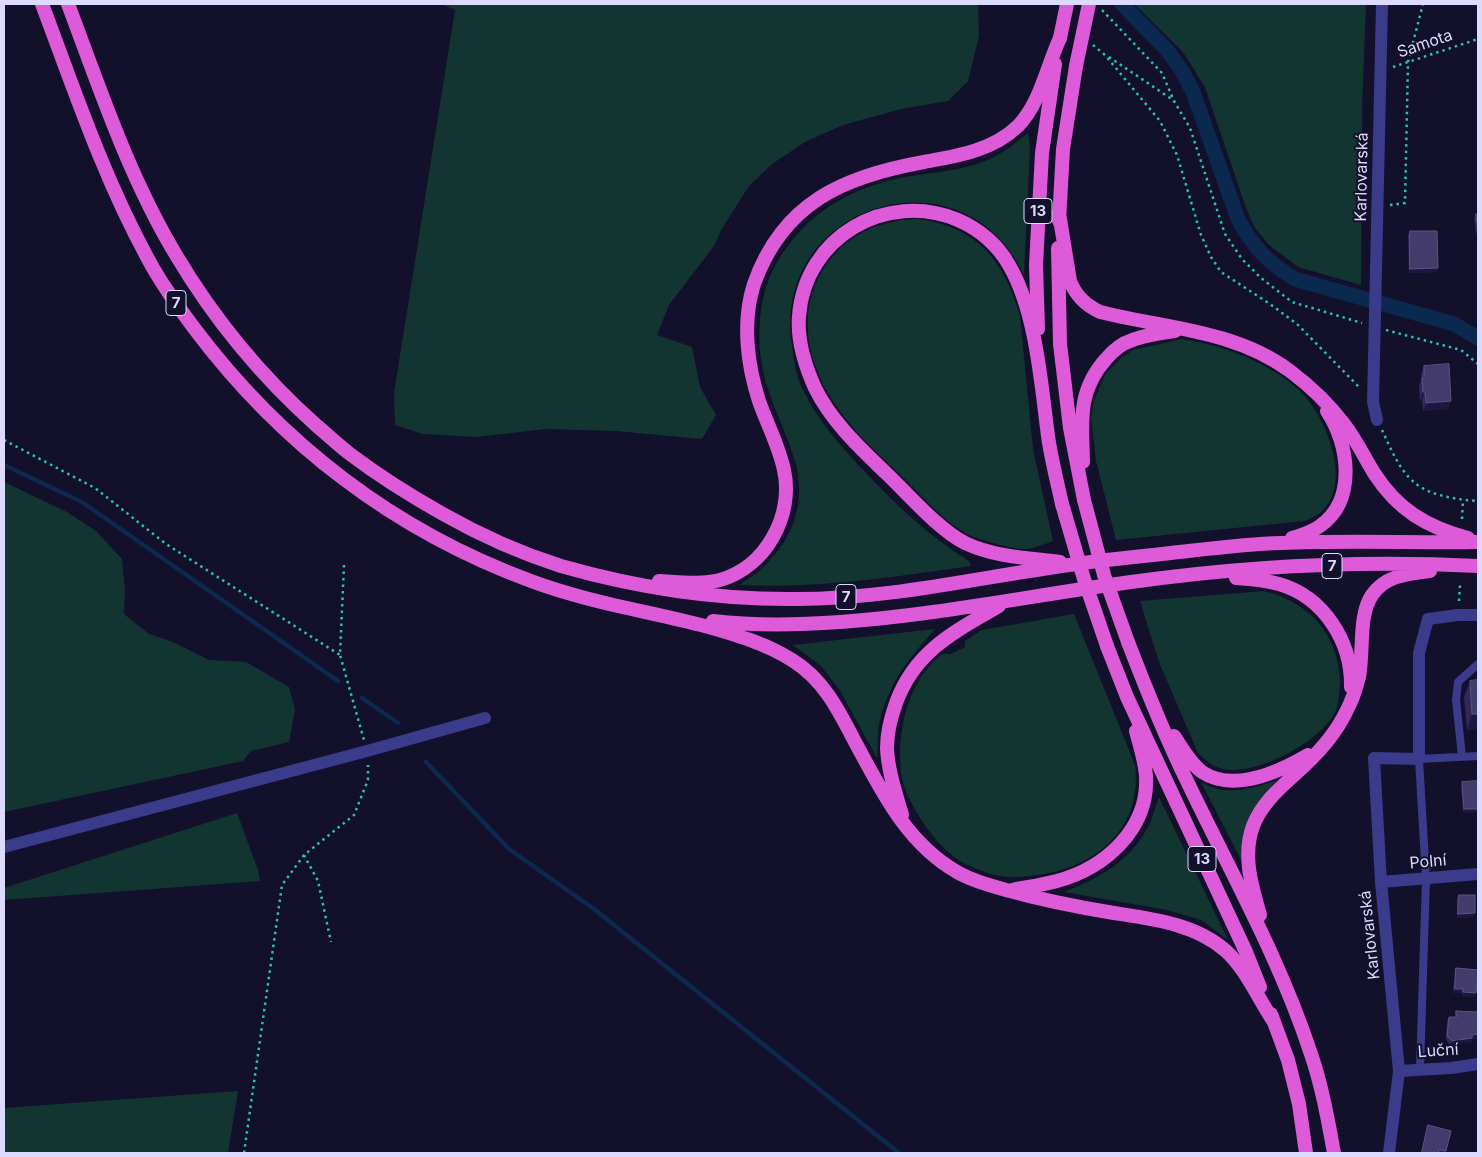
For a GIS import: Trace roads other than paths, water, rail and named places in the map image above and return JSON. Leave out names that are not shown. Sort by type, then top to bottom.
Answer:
[{"type":"highway","name":"7","points":[[42,4],[94,142],[120,204],[149,261],[180,310],[212,352],[250,396],[282,428],[330,469],[373,501],[457,550],[505,571],[554,590],[666,616],[737,624],[806,624],[876,620],[1132,582],[1201,574],[1279,568],[1386,564],[1478,566]]},
{"type":"highway","name":"7","points":[[68,4],[118,136],[143,195],[199,293],[232,336],[267,378],[346,451],[386,480],[427,505],[511,548],[558,565],[670,591],[734,598],[801,600],[872,595],[946,586],[1076,564],[1278,543],[1478,541]]},
{"type":"highway","name":"13","points":[[1067,4],[1057,46],[1042,153],[1039,191],[1036,265],[1040,372],[1048,439],[1062,504],[1084,579],[1107,646],[1127,697],[1246,952],[1274,1022],[1288,1060],[1299,1104],[1306,1153]]},
{"type":"highway","name":"13","points":[[1095,7],[1076,66],[1063,149],[1057,268],[1060,344],[1070,428],[1084,500],[1104,575],[1152,704],[1269,947],[1289,993],[1311,1054],[1323,1097],[1334,1153]]},
{"type":"highway","points":[[616,580],[703,582],[720,580],[746,567],[768,545],[777,531],[784,512],[786,477],[759,400],[750,368],[747,342],[748,314],[754,285],[768,255],[791,223],[804,210],[828,192],[881,170],[960,156],[984,148],[1004,137],[1019,125],[1032,107],[1057,46]]},
{"type":"highway","points":[[1040,372],[1028,314],[1022,293],[1010,266],[990,241],[964,223],[950,217],[919,210],[895,212],[872,218],[844,234],[832,244],[812,270],[806,285],[799,316],[799,332],[806,364],[816,389],[836,420],[866,454],[946,531],[965,543],[987,551],[1076,564]]},
{"type":"highway","points":[[1059,214],[1070,281],[1073,289],[1085,304],[1100,312],[1182,330],[1206,333],[1248,347],[1272,358],[1307,384],[1344,424],[1374,472],[1395,500],[1408,512],[1436,528],[1478,541]]},
{"type":"highway","points":[[1084,500],[1082,417],[1084,397],[1090,382],[1099,367],[1113,351],[1129,341],[1182,330]]},
{"type":"highway","points":[[1278,543],[1313,531],[1321,526],[1339,506],[1345,491],[1346,477],[1342,449],[1329,414],[1307,384]]},
{"type":"highway","points":[[1269,947],[1249,872],[1248,847],[1260,812],[1271,798],[1334,734],[1346,714],[1359,676],[1365,611],[1373,594],[1384,583],[1397,576],[1463,566]]},
{"type":"highway","points":[[1201,574],[1280,584],[1301,594],[1319,607],[1337,630],[1348,657],[1351,686],[1346,714]]},
{"type":"highway","points":[[904,826],[893,783],[887,748],[890,719],[902,686],[915,667],[932,648],[1009,601]]},
{"type":"highway","points":[[666,616],[755,641],[772,648],[812,674],[830,696],[884,796],[904,826],[938,861],[975,881],[1051,902],[1158,920],[1191,930],[1210,940],[1228,953],[1239,966],[1274,1022]]},
{"type":"highway","points":[[1009,890],[1058,881],[1092,868],[1113,852],[1134,826],[1143,802],[1146,776],[1127,697]]},
{"type":"highway","points":[[1152,704],[1196,766],[1212,777],[1221,780],[1245,780],[1280,769],[1311,753],[1334,734]]},
{"type":"street","name":"Karlovarská","points":[[1377,420],[1373,402],[1382,4]]},
{"type":"street","points":[[1419,759],[1419,653],[1428,619],[1458,615],[1478,616]]},
{"type":"street","points":[[4,847],[485,718]]},
{"type":"street","name":"Karlovarská","points":[[1389,1153],[1400,1071],[1381,882],[1374,758],[1419,759]]},
{"type":"street","name":"Polní","points":[[1381,882],[1478,874]]},
{"type":"street","name":"Luční","points":[[1400,1071],[1420,1068],[1451,1068],[1478,1064]]},
{"type":"lane","points":[[1462,757],[1456,700],[1458,682],[1478,664]]},
{"type":"lane","points":[[1420,1068],[1426,879],[1419,759],[1478,756]]},
{"type":"waterway","points":[[1122,4],[1167,50],[1182,71],[1193,92],[1238,219],[1255,246],[1269,260],[1295,279],[1454,324],[1478,338]]},
{"type":"waterway","points":[[4,465],[82,502],[338,681]]},
{"type":"waterway","points":[[362,698],[398,723]]},
{"type":"waterway","points":[[426,762],[509,849],[594,909],[899,1153]]}]
